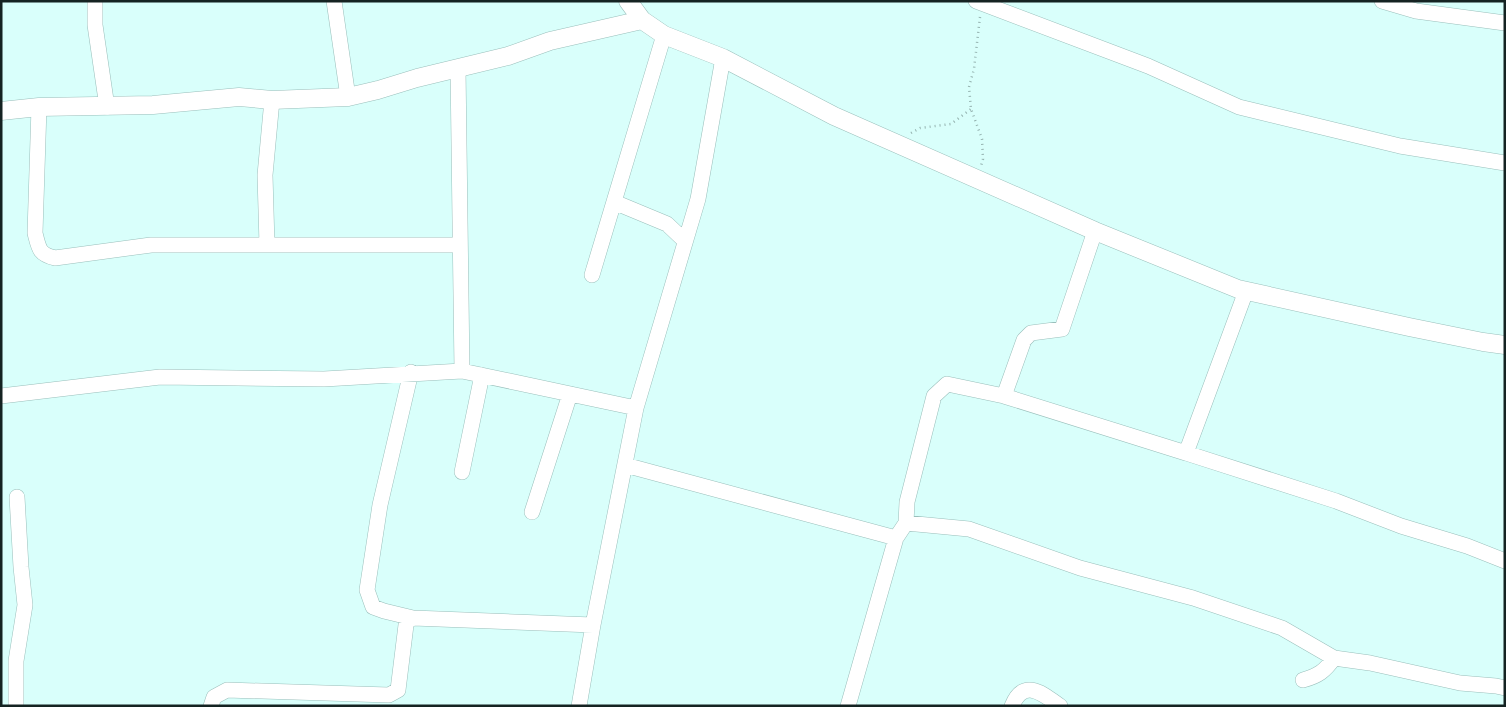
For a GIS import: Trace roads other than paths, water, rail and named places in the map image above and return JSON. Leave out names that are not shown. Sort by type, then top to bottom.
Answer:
[{"type":"street","points":[[95,1],[95,25],[107,107]]},
{"type":"street","points":[[334,1],[348,97]]},
{"type":"street","points":[[628,1],[642,20],[664,35],[723,58],[834,116],[1095,231],[1246,291],[1483,342],[1505,345]]},
{"type":"street","points":[[1382,1],[1416,11],[1505,23]]},
{"type":"street","points":[[979,3],[1148,66],[1239,107],[1400,146],[1505,163]]},
{"type":"street","points":[[1,110],[39,107],[107,107],[162,104],[239,97],[272,100],[348,97],[508,56],[550,41],[642,20]]},
{"type":"street","points":[[592,274],[664,35]]},
{"type":"street","points":[[579,706],[636,408],[698,199],[723,58]]},
{"type":"street","points":[[458,68],[462,370]]},
{"type":"street","points":[[267,245],[265,175],[272,100]]},
{"type":"street","points":[[39,107],[35,234],[39,249],[46,255],[55,258],[151,245],[460,245]]},
{"type":"street","points":[[614,202],[666,224],[685,241]]},
{"type":"street","points":[[1004,396],[1024,340],[1031,333],[1062,329],[1095,231]]},
{"type":"street","points":[[1186,453],[1246,291]]},
{"type":"street","points":[[1,396],[160,377],[324,378],[462,370],[636,408]]},
{"type":"street","points":[[411,372],[380,505],[367,590],[373,607],[413,618],[593,625]]},
{"type":"street","points":[[462,472],[482,375]]},
{"type":"street","points":[[848,706],[896,538],[906,523],[907,502],[934,396],[947,384],[1004,396],[1313,493],[1401,526],[1467,546],[1505,561]]},
{"type":"street","points":[[532,512],[570,394]]},
{"type":"street","points":[[625,465],[896,538]]},
{"type":"street","points":[[16,706],[16,661],[25,606],[17,497]]},
{"type":"street","points":[[906,523],[968,529],[1080,568],[1193,598],[1282,628],[1334,658],[1370,662],[1460,683],[1505,688]]},
{"type":"street","points":[[211,706],[214,697],[227,690],[389,695],[398,690],[406,625],[413,618]]},
{"type":"street","points":[[1303,680],[1316,676],[1326,669],[1334,658]]},
{"type":"street","points":[[1012,706],[1016,696],[1020,693],[1037,690],[1060,706]]}]
